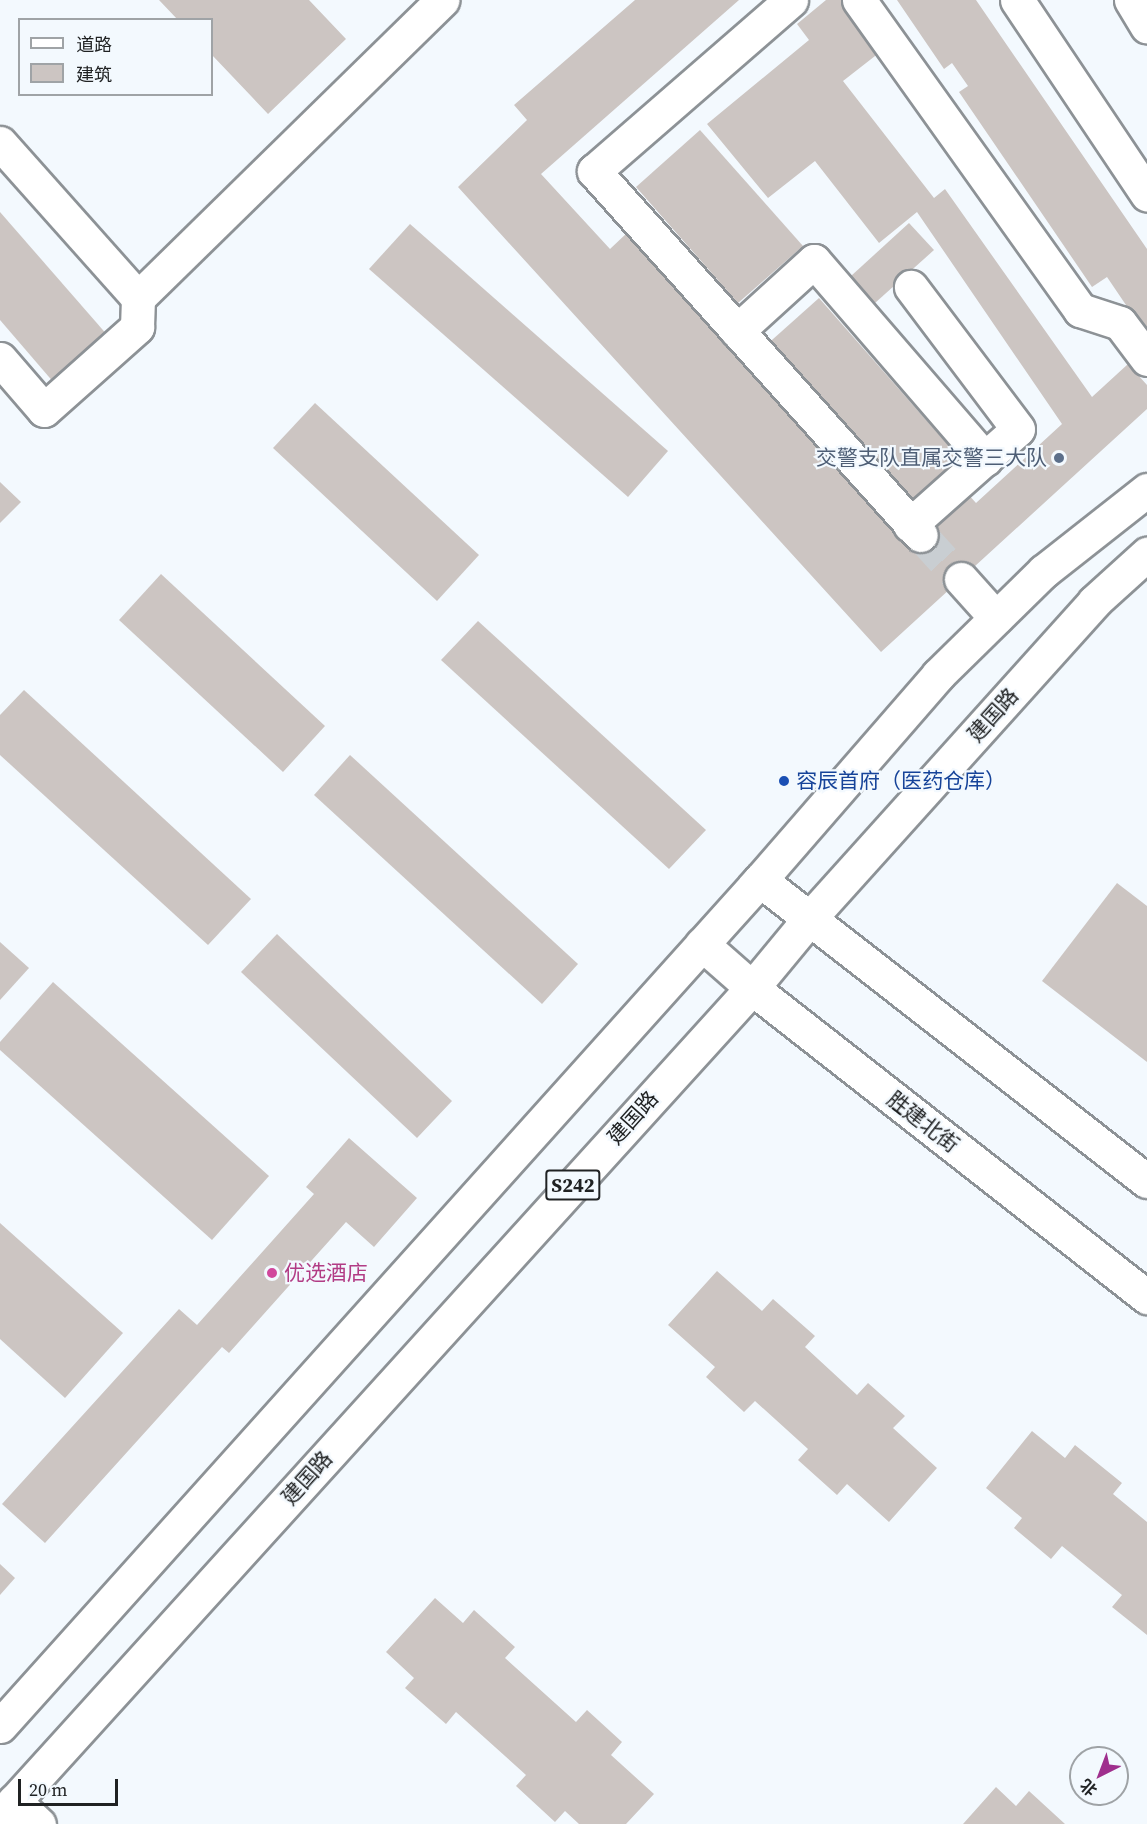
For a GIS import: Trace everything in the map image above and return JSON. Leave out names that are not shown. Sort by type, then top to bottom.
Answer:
[{"type":"main road","points":[[0,359],[44,410],[137,327],[138,298],[442,0]]},
{"type":"main road","points":[[791,0],[594,171],[916,530],[985,459],[1018,429],[911,287]]},
{"type":"main road","points":[[859,0],[1080,310],[1120,323],[1147,359]]},
{"type":"main road","points":[[1017,0],[1147,194]]},
{"type":"main road","points":[[1131,0],[1147,27]]},
{"type":"main road","points":[[0,143],[138,298]]},
{"type":"main road","points":[[737,331],[814,261],[985,459]]},
{"type":"main road","points":[[0,1726],[760,880],[938,675],[1044,571],[1147,490]]},
{"type":"main road","name":"建国路","points":[[7,1809],[752,988],[809,919],[1094,602],[1147,554]]},
{"type":"main road","points":[[961,579],[996,618]]},
{"type":"main road","points":[[760,880],[1147,1181]]},
{"type":"main road","name":"胜建北街","points":[[702,944],[752,988],[1147,1297]]},
{"type":"main road","points":[[7,1809],[39,1824]]},
{"type":"building","points":[[159,0],[309,0],[346,39],[268,114],[213,56],[213,18],[176,18]]},
{"type":"building","points":[[635,0],[739,0],[541,174],[610,249],[628,232],[911,544],[967,493],[976,503],[1062,424],[917,212],[879,243],[815,161],[768,198],[707,124],[809,40],[797,24],[826,0],[848,0],[884,49],[843,81],[934,198],[945,189],[1092,397],[1128,364],[1147,385],[1147,409],[881,652],[458,187],[527,120],[514,105]]},
{"type":"building","points":[[897,0],[976,0],[1147,249],[1147,336],[1107,277],[1092,287],[959,92],[968,86],[952,63],[944,69]]},
{"type":"building","points":[[700,130],[803,246],[738,303],[636,187]]},
{"type":"building","points":[[0,212],[109,337],[55,384],[0,320]]},
{"type":"building","points":[[909,223],[934,250],[875,303],[851,276]]},
{"type":"building","points":[[410,224],[668,451],[628,497],[369,269]]},
{"type":"building","points":[[819,298],[963,462],[907,511],[763,348]]},
{"type":"building","points":[[315,403],[479,555],[437,601],[273,448]]},
{"type":"building","points":[[0,482],[21,502],[0,523]]},
{"type":"building","points":[[161,574],[325,726],[283,772],[119,620]]},
{"type":"building","points":[[478,621],[706,830],[669,869],[441,660]]},
{"type":"building","points":[[24,690],[251,899],[208,945],[0,755],[0,715]]},
{"type":"building","points":[[350,755],[578,964],[542,1004],[314,795]]},
{"type":"building","points":[[1117,883],[1147,906],[1147,1062],[1042,981]]},
{"type":"building","points":[[277,934],[452,1101],[417,1138],[241,972]]},
{"type":"building","points":[[0,942],[29,968],[0,1000]]},
{"type":"building","points":[[53,982],[269,1176],[212,1240],[0,1050],[0,1042]]},
{"type":"building","points":[[349,1138],[417,1198],[374,1247],[346,1222],[229,1353],[222,1347],[45,1543],[2,1504],[179,1309],[197,1325],[314,1194],[306,1187]]},
{"type":"building","points":[[0,1223],[123,1333],[65,1398],[0,1339]]},
{"type":"building","points":[[717,1271],[762,1311],[773,1299],[815,1336],[805,1347],[857,1395],[868,1383],[905,1416],[893,1428],[937,1468],[889,1522],[847,1484],[837,1495],[798,1460],[808,1449],[755,1401],[744,1412],[706,1377],[715,1367],[668,1325]]},
{"type":"building","points":[[1032,1431],[1065,1458],[1075,1445],[1122,1483],[1113,1494],[1147,1522],[1147,1635],[1112,1607],[1122,1595],[1062,1546],[1051,1559],[1014,1528],[1022,1518],[986,1488]]},
{"type":"building","points":[[0,1564],[15,1578],[0,1595]]},
{"type":"building","points":[[435,1598],[463,1623],[474,1610],[515,1647],[505,1658],[576,1722],[587,1710],[622,1742],[611,1755],[654,1794],[626,1824],[579,1824],[565,1811],[555,1822],[516,1786],[526,1775],[456,1712],[446,1724],[405,1688],[414,1678],[386,1652]]},
{"type":"building","points":[[996,1787],[1016,1806],[1029,1791],[1065,1824],[963,1824]]},
{"type":"tunnel","points":[[921,535],[961,579]]},
{"type":"place","name":"交警支队直属交警三大队","points":[[1059,458]]},
{"type":"place","name":"容辰首府（医药仓库）","points":[[784,781]]},
{"type":"place","name":"优选酒店","points":[[272,1273]]}]
